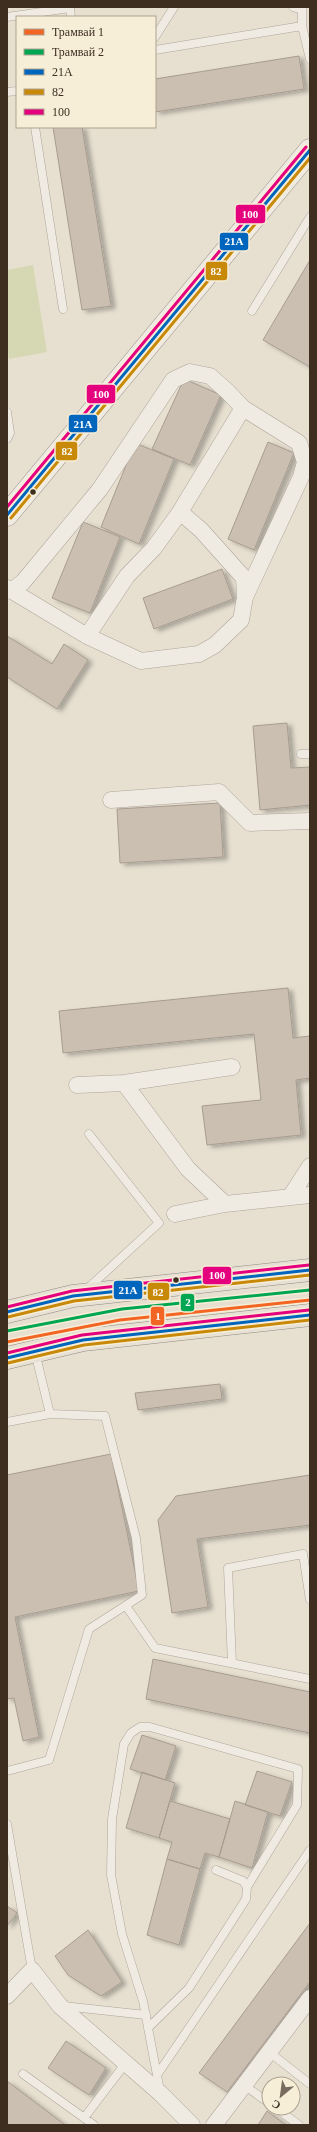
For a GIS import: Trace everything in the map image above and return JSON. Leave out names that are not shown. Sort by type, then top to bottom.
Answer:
[{"type":"main road","points":[[7,515],[310,150]]},
{"type":"main road","points":[[7,1312],[81,1295],[310,1270]]},
{"type":"main road","points":[[7,1358],[83,1340],[310,1315]]},
{"type":"street","points":[[9,589],[23,582],[100,489],[173,380],[190,372],[210,376],[243,408],[299,443],[305,462],[295,493],[245,597]]},
{"type":"street","points":[[87,636],[127,576],[154,548],[180,512],[243,408]]},
{"type":"street","points":[[9,589],[87,636],[141,661],[199,654],[214,645],[241,620],[245,597],[244,578],[201,530],[180,512]]},
{"type":"street","points":[[111,800],[219,792],[250,823],[310,821]]},
{"type":"street","points":[[77,1085],[124,1083],[232,1068]]},
{"type":"street","points":[[124,1083],[188,1169],[225,1204]]},
{"type":"street","points":[[290,1197],[310,1166]]},
{"type":"street","points":[[175,1214],[225,1204],[310,1195]]},
{"type":"street","points":[[7,1996],[32,1970],[60,2006],[160,2094],[192,2125]]},
{"type":"street","points":[[214,2125],[310,1998]]},
{"type":"lane","points":[[156,35],[174,7]]},
{"type":"lane","points":[[292,7],[302,8],[302,26],[310,60]]},
{"type":"lane","points":[[7,17],[70,8],[71,16]]},
{"type":"lane","points":[[156,50],[302,26]]},
{"type":"lane","points":[[35,128],[63,309]]},
{"type":"lane","points":[[252,311],[310,217]]},
{"type":"lane","points":[[7,412],[10,433],[7,439]]},
{"type":"lane","points":[[301,754],[310,754]]},
{"type":"lane","points":[[81,1295],[159,1223],[89,1134]]},
{"type":"lane","points":[[35,1351],[50,1414]]},
{"type":"lane","points":[[7,1422],[50,1414],[105,1416],[136,1538],[142,1595],[89,1629],[49,1760],[7,1771]]},
{"type":"lane","points":[[232,1663],[228,1568],[303,1554],[310,1600]]},
{"type":"lane","points":[[126,1606],[156,1648],[310,1679]]},
{"type":"lane","points":[[148,2028],[189,1988],[246,1899],[247,1886],[297,1806],[298,1769],[150,1727],[140,1727],[131,1734],[124,1744],[112,1819],[111,1875],[122,1934],[143,2001],[160,2094]]},
{"type":"lane","points":[[7,1824],[32,1970]]},
{"type":"lane","points":[[157,2075],[310,1850]]},
{"type":"lane","points":[[216,1870],[243,1881],[247,1886]]},
{"type":"lane","points":[[60,2006],[146,2015]]},
{"type":"lane","points":[[269,2052],[310,2084]]},
{"type":"lane","points":[[84,2118],[125,2064]]},
{"type":"lane","points":[[24,2074],[94,2125]]},
{"type":"lane","points":[[244,2085],[261,2097]]},
{"type":"lane","points":[[287,2116],[299,2125]]},
{"type":"green space","points":[[33,265],[47,352],[9,359],[7,346],[7,270]]},
{"type":"building","points":[[299,56],[304,89],[156,112],[156,79]]},
{"type":"building","points":[[53,128],[82,128],[111,306],[82,310]]},
{"type":"building","points":[[310,260],[310,367],[263,340]]},
{"type":"building","points":[[184,379],[221,395],[190,465],[152,449]]},
{"type":"building","points":[[268,442],[294,453],[254,550],[228,539]]},
{"type":"building","points":[[135,443],[174,459],[139,544],[101,527]]},
{"type":"building","points":[[83,522],[120,537],[90,613],[52,598]]},
{"type":"building","points":[[222,569],[233,599],[154,629],[143,598]]},
{"type":"building","points":[[7,636],[52,664],[64,644],[88,660],[57,709],[7,677]]},
{"type":"building","points":[[287,723],[291,768],[310,767],[310,805],[260,810],[253,726]]},
{"type":"building","points":[[220,803],[223,857],[120,863],[117,809]]},
{"type":"building","points":[[288,988],[293,1038],[310,1036],[310,1078],[296,1080],[301,1135],[207,1145],[202,1106],[261,1100],[254,1034],[63,1053],[59,1011]]},
{"type":"building","points":[[220,1384],[222,1399],[138,1410],[135,1393]]},
{"type":"building","points":[[111,1454],[139,1591],[15,1617],[39,1737],[23,1741],[14,1698],[7,1699],[7,1475]]},
{"type":"building","points":[[310,1475],[310,1525],[197,1539],[208,1607],[172,1613],[158,1520],[176,1496]]},
{"type":"building","points":[[153,1659],[310,1692],[310,1733],[146,1699]]},
{"type":"building","points":[[142,1735],[176,1746],[165,1780],[130,1769]]},
{"type":"building","points":[[257,1771],[292,1782],[280,1816],[245,1805]]},
{"type":"building","points":[[142,1772],[175,1783],[159,1838],[126,1828]]},
{"type":"building","points":[[170,1801],[230,1819],[219,1857],[205,1853],[200,1869],[167,1859],[172,1842],[159,1838]]},
{"type":"building","points":[[235,1801],[268,1812],[252,1868],[219,1857]]},
{"type":"building","points":[[167,1859],[200,1869],[179,1945],[147,1935]]},
{"type":"building","points":[[7,1906],[17,1913],[7,1926]]},
{"type":"building","points":[[310,1923],[310,1982],[227,2092],[199,2073]]},
{"type":"building","points":[[88,1930],[122,1982],[101,1996],[68,1975],[55,1956]]},
{"type":"building","points":[[66,2041],[106,2068],[89,2095],[48,2068]]},
{"type":"building","points":[[7,2081],[65,2125],[7,2125]]},
{"type":"building","points":[[264,2116],[274,2116],[286,2125],[258,2125]]},
{"type":"tram line","name":"2","points":[[7,1331],[122,1309],[310,1290]]},
{"type":"tram line","name":"1","points":[[7,1342],[120,1320],[310,1300]]},
{"type":"transit line","name":"100","points":[[7,507],[306,147]]},
{"type":"transit line","name":"21А","points":[[7,515],[310,150]]},
{"type":"transit line","name":"82","points":[[11,518],[310,158]]},
{"type":"transit line","name":"100","points":[[7,1307],[72,1291],[309,1265]]},
{"type":"transit line","name":"21А","points":[[7,1312],[73,1296],[310,1270]]},
{"type":"transit line","name":"82","points":[[8,1317],[74,1301],[310,1275]]},
{"type":"transit line","name":"100","points":[[7,1353],[82,1335],[309,1310]]},
{"type":"transit line","name":"21А","points":[[7,1358],[83,1340],[310,1315]]},
{"type":"transit line","name":"82","points":[[8,1363],[84,1345],[310,1320]]}]
